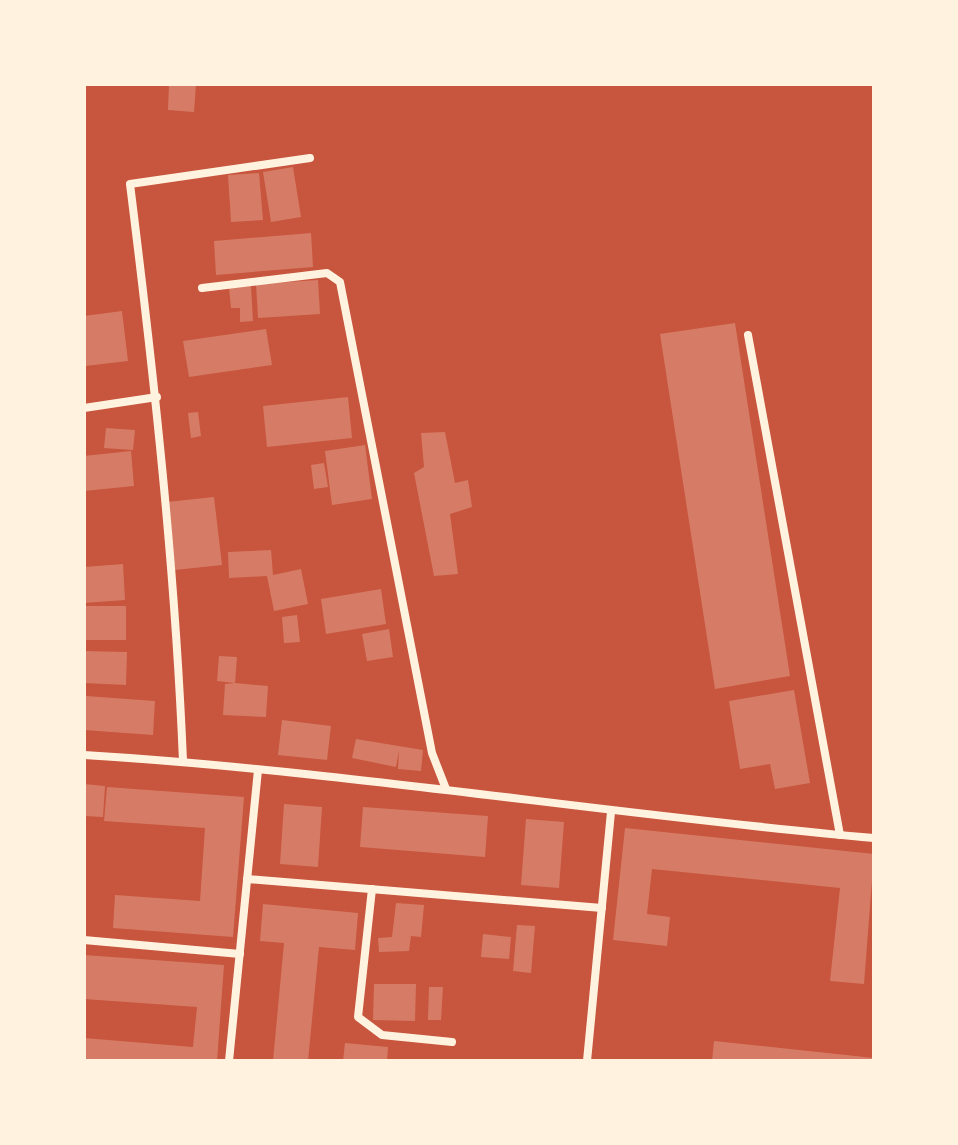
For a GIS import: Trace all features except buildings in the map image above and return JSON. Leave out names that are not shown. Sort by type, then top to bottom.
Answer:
[{"type":"street","points":[[183,761],[177,616],[157,397],[130,184],[310,158]]},
{"type":"street","points":[[202,288],[327,273],[340,282],[432,753],[446,789]]},
{"type":"street","points":[[748,335],[840,835]]},
{"type":"street","points":[[84,408],[157,397]]},
{"type":"street","points":[[84,755],[183,761],[446,789],[611,812],[874,838]]},
{"type":"street","points":[[229,1061],[258,770]]},
{"type":"street","points":[[587,1061],[611,812]]},
{"type":"street","points":[[247,879],[602,908]]},
{"type":"street","points":[[372,889],[358,1017],[382,1035],[452,1042]]},
{"type":"street","points":[[84,940],[240,954]]}]
